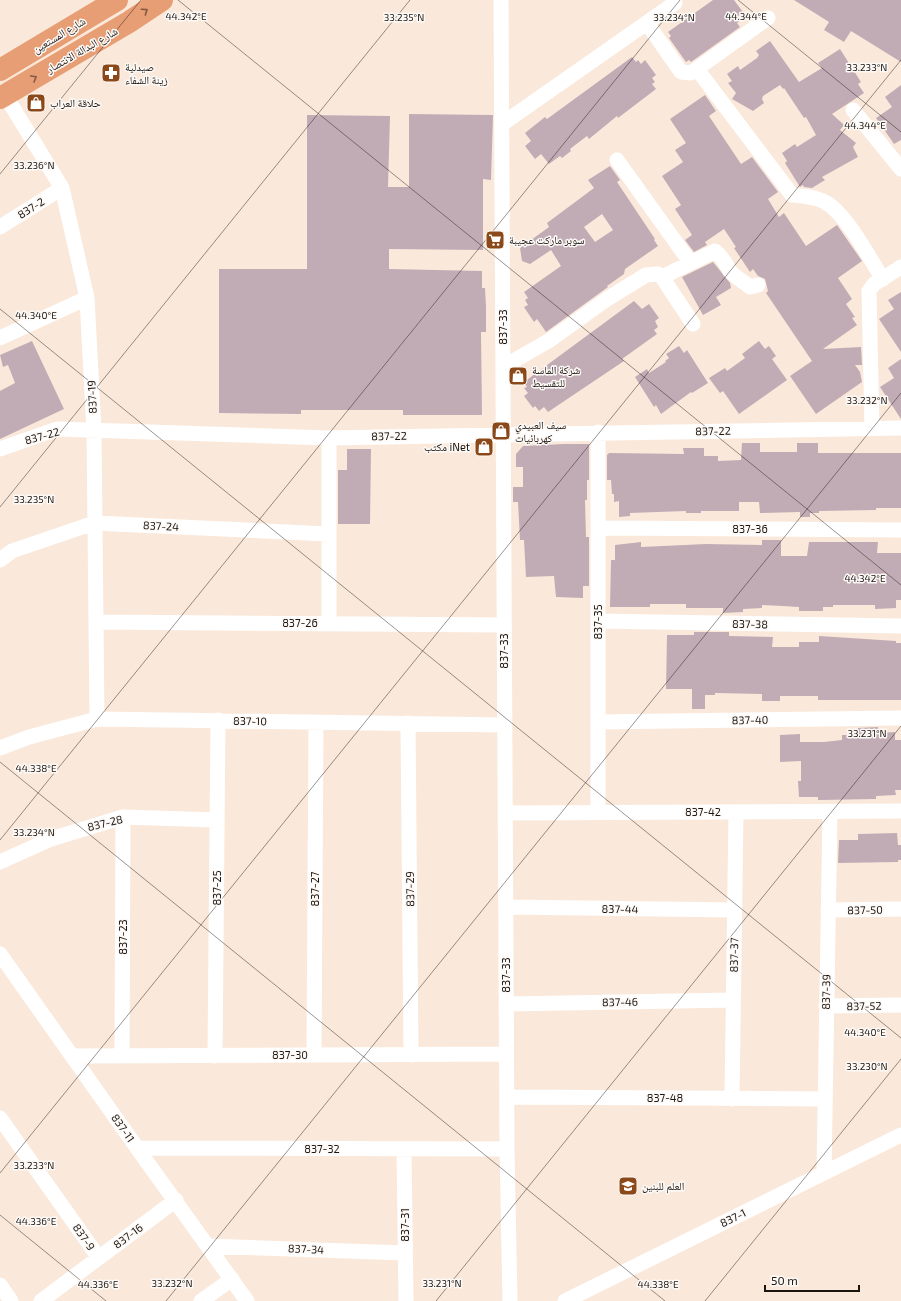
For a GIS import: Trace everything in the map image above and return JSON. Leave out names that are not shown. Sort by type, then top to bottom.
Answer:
[{"type":"main road","name":"شارع المستعين","points":[[0,70],[117,0]]},
{"type":"main road","name":"شارع البدالة الانتصار","points":[[2,96],[129,22],[162,0]]},
{"type":"street","name":"837-33","points":[[501,0],[506,1054],[510,1301]]},
{"type":"street","points":[[502,124],[675,3]]},
{"type":"street","points":[[647,23],[681,72],[691,73],[768,18]]},
{"type":"street","points":[[697,69],[792,195],[815,198],[833,207],[843,218],[883,279]]},
{"type":"street","name":"837-19","points":[[2,96],[62,188],[87,298],[94,431],[96,719]]},
{"type":"street","points":[[853,110],[901,169]]},
{"type":"street","points":[[617,160],[690,262]]},
{"type":"street","name":"837-2","points":[[0,227],[62,188]]},
{"type":"street","points":[[662,277],[715,251],[723,257],[737,278],[750,287],[758,285]]},
{"type":"street","points":[[872,428],[869,291],[871,287],[901,267]]},
{"type":"street","points":[[503,367],[550,340],[646,275],[658,274],[662,277],[693,324]]},
{"type":"street","points":[[0,338],[87,298]]},
{"type":"street","name":"837-22","points":[[0,449],[57,429],[329,438],[598,432],[901,428]]},
{"type":"street","name":"837-35","points":[[598,432],[598,812]]},
{"type":"street","points":[[329,438],[330,624]]},
{"type":"street","name":"837-24","points":[[0,560],[12,551],[94,523],[329,534]]},
{"type":"street","name":"837-36","points":[[598,528],[901,530]]},
{"type":"street","name":"837-38","points":[[598,621],[901,626]]},
{"type":"street","name":"837-26","points":[[96,622],[504,625]]},
{"type":"street","name":"837-40","points":[[598,722],[901,718]]},
{"type":"street","name":"837-10","points":[[0,748],[29,737],[96,719],[505,725]]},
{"type":"street","name":"837-25","points":[[215,1056],[218,720]]},
{"type":"street","name":"837-27","points":[[314,1055],[316,722]]},
{"type":"street","name":"837-29","points":[[408,723],[411,1055]]},
{"type":"street","name":"837-42","points":[[505,813],[901,811]]},
{"type":"street","name":"837-37","points":[[732,1098],[736,812]]},
{"type":"street","name":"837-39","points":[[824,1173],[824,1099],[830,812]]},
{"type":"street","name":"837-28","points":[[0,862],[51,839],[123,817],[217,820]]},
{"type":"street","name":"837-23","points":[[122,1056],[123,817]]},
{"type":"street","name":"837-44","points":[[506,908],[735,910]]},
{"type":"street","name":"837-50","points":[[828,910],[901,909]]},
{"type":"street","name":"837-11","points":[[0,954],[5,973],[73,1056],[247,1301]]},
{"type":"street","name":"837-46","points":[[506,1004],[733,1000]]},
{"type":"street","name":"837-52","points":[[826,1006],[901,1005]]},
{"type":"street","name":"837-30","points":[[73,1056],[506,1054]]},
{"type":"street","name":"837-48","points":[[507,1097],[824,1099]]},
{"type":"street","name":"837-9","points":[[0,1118],[99,1258]]},
{"type":"street","name":"837-1","points":[[565,1301],[901,1135]]},
{"type":"street","name":"837-32","points":[[137,1148],[507,1149]]},
{"type":"street","name":"837-31","points":[[404,1149],[406,1301]]},
{"type":"street","name":"837-16","points":[[41,1301],[176,1200]]},
{"type":"street","name":"837-34","points":[[208,1246],[405,1253]]},
{"type":"street","points":[[201,1301],[232,1279]]},
{"type":"street","points":[[0,1285],[11,1301]]},
{"type":"building","points":[[713,0],[734,0],[743,12],[737,17],[740,21],[737,23],[740,27],[691,62],[689,60],[686,62],[669,38],[671,36],[668,32]]},
{"type":"building","points":[[794,0],[901,0],[901,62],[851,31],[844,42],[824,30],[829,22]]},
{"type":"building","points":[[770,41],[799,82],[822,68],[818,63],[840,49],[861,82],[858,84],[864,93],[832,114],[844,125],[840,130],[856,143],[853,147],[858,157],[822,177],[825,180],[812,188],[804,187],[803,185],[800,187],[785,163],[787,161],[782,153],[795,144],[797,147],[816,135],[806,117],[804,118],[784,88],[783,89],[780,85],[763,96],[762,99],[764,103],[753,111],[732,99],[736,93],[728,83],[732,81],[727,74],[738,66],[740,70],[757,58],[759,55],[756,51]]},
{"type":"building","points":[[632,57],[636,62],[638,60],[641,64],[645,60],[656,75],[652,78],[655,82],[652,84],[656,89],[618,118],[617,116],[589,139],[587,136],[570,149],[571,151],[562,158],[560,156],[549,164],[541,154],[535,159],[525,146],[531,141],[525,133],[545,117],[547,119]]},
{"type":"building","points":[[901,85],[901,140],[894,144],[876,118],[892,107],[885,97]]},
{"type":"building","points":[[705,95],[716,111],[709,116],[741,164],[752,157],[778,192],[768,199],[779,217],[784,213],[806,246],[837,225],[862,261],[838,278],[852,299],[846,304],[855,317],[852,318],[857,325],[823,349],[861,347],[862,365],[855,365],[860,372],[862,382],[816,414],[790,376],[812,361],[766,293],[768,291],[765,279],[758,276],[753,269],[750,272],[734,248],[736,247],[724,229],[705,242],[707,245],[694,252],[685,240],[692,235],[675,209],[681,205],[662,176],[683,162],[675,150],[686,143],[670,119]]},
{"type":"building","points":[[409,114],[493,115],[491,180],[483,179],[483,250],[389,249],[389,269],[482,271],[482,288],[485,288],[486,332],[481,332],[482,415],[403,415],[403,410],[301,410],[301,414],[219,413],[219,269],[307,269],[307,115],[390,116],[388,187],[409,187]]},
{"type":"building","points":[[610,166],[620,180],[617,182],[655,239],[654,240],[658,246],[625,269],[624,274],[607,286],[608,287],[546,332],[537,319],[534,322],[524,307],[528,305],[525,300],[528,298],[524,292],[561,266],[551,250],[530,264],[522,261],[520,248],[549,227],[547,223],[594,188],[588,180]],"holes":[[[602,214],[613,230],[595,242],[584,227]]]},
{"type":"building","points":[[713,262],[730,283],[731,288],[716,297],[721,305],[703,315],[682,277]]},
{"type":"building","points":[[901,292],[901,352],[879,319],[894,309],[888,300]]},
{"type":"building","points":[[634,301],[642,309],[649,304],[659,318],[655,321],[658,327],[654,330],[657,334],[622,359],[624,361],[548,412],[544,407],[539,411],[535,406],[533,408],[524,396],[528,393],[524,388],[527,387],[524,382]]},
{"type":"building","points":[[32,341],[64,409],[0,439],[0,391],[15,383],[8,365],[3,367],[0,355]]},
{"type":"building","points":[[759,341],[765,349],[769,346],[776,356],[772,359],[787,380],[739,414],[723,391],[720,393],[709,378],[725,368],[727,371],[745,358],[742,354]]},
{"type":"building","points":[[679,346],[684,353],[687,350],[708,383],[692,393],[691,392],[661,414],[656,405],[654,407],[635,377],[647,369],[649,373],[666,362],[665,361],[669,358],[666,354]]},
{"type":"building","points":[[901,359],[901,419],[880,387],[894,378],[888,368]]},
{"type":"building","points":[[742,443],[760,443],[760,452],[797,452],[797,443],[818,443],[818,453],[901,453],[901,508],[819,511],[819,513],[810,513],[810,517],[800,517],[800,512],[760,513],[759,502],[739,502],[739,511],[701,511],[701,513],[686,513],[686,511],[630,513],[630,516],[619,517],[619,501],[614,502],[611,480],[607,480],[607,455],[609,453],[684,454],[683,448],[704,448],[704,456],[718,456],[718,461],[741,460]]},
{"type":"building","points":[[589,444],[589,480],[587,480],[587,500],[585,500],[586,537],[589,537],[589,586],[583,586],[583,598],[556,597],[554,576],[526,577],[524,540],[520,540],[518,502],[513,502],[513,487],[523,487],[523,467],[516,467],[516,454],[523,446]]},
{"type":"building","points":[[347,449],[371,449],[370,524],[338,524],[338,470],[347,470]]},
{"type":"building","points":[[762,540],[781,540],[781,556],[807,556],[809,542],[878,542],[877,553],[901,553],[901,600],[896,600],[896,608],[875,609],[875,605],[833,605],[833,607],[823,607],[823,611],[799,611],[799,607],[762,605],[762,608],[743,609],[743,612],[723,613],[723,608],[686,608],[686,604],[650,604],[650,607],[610,607],[611,560],[615,560],[615,545],[641,542],[641,547],[706,544],[762,545]]},
{"type":"building","points":[[694,632],[729,632],[729,636],[773,637],[772,647],[799,647],[799,642],[819,642],[819,636],[896,641],[896,643],[901,643],[901,700],[818,700],[818,696],[780,696],[780,701],[762,701],[762,694],[715,693],[715,695],[705,695],[705,709],[692,709],[692,689],[666,689],[667,635],[694,635]]},
{"type":"building","points":[[878,727],[878,733],[895,732],[895,740],[901,740],[901,790],[895,790],[896,795],[876,796],[876,799],[818,800],[818,797],[799,797],[798,781],[801,781],[801,761],[780,762],[780,735],[800,734],[800,742],[824,742],[842,740],[842,735],[856,735],[856,733],[858,733],[858,728]]},
{"type":"building","points":[[897,833],[898,845],[901,845],[901,860],[898,860],[898,862],[838,863],[839,840],[858,840],[858,834]]},
{"type":"place","name":"صيدلية زينة الشفاء","points":[[111,73]]},
{"type":"place","name":"حلاقة العراب","points":[[36,103]]},
{"type":"place","name":"سوبر ماركت عجيبة","points":[[495,240]]},
{"type":"place","name":"شركة الماسة للتقسيط","points":[[518,376]]},
{"type":"place","name":"سيف العبيدي كهربائيات","points":[[501,431]]},
{"type":"place","name":"مكتب iNet","points":[[484,447]]},
{"type":"place","name":"العلم للبنين","points":[[628,1186]]}]
